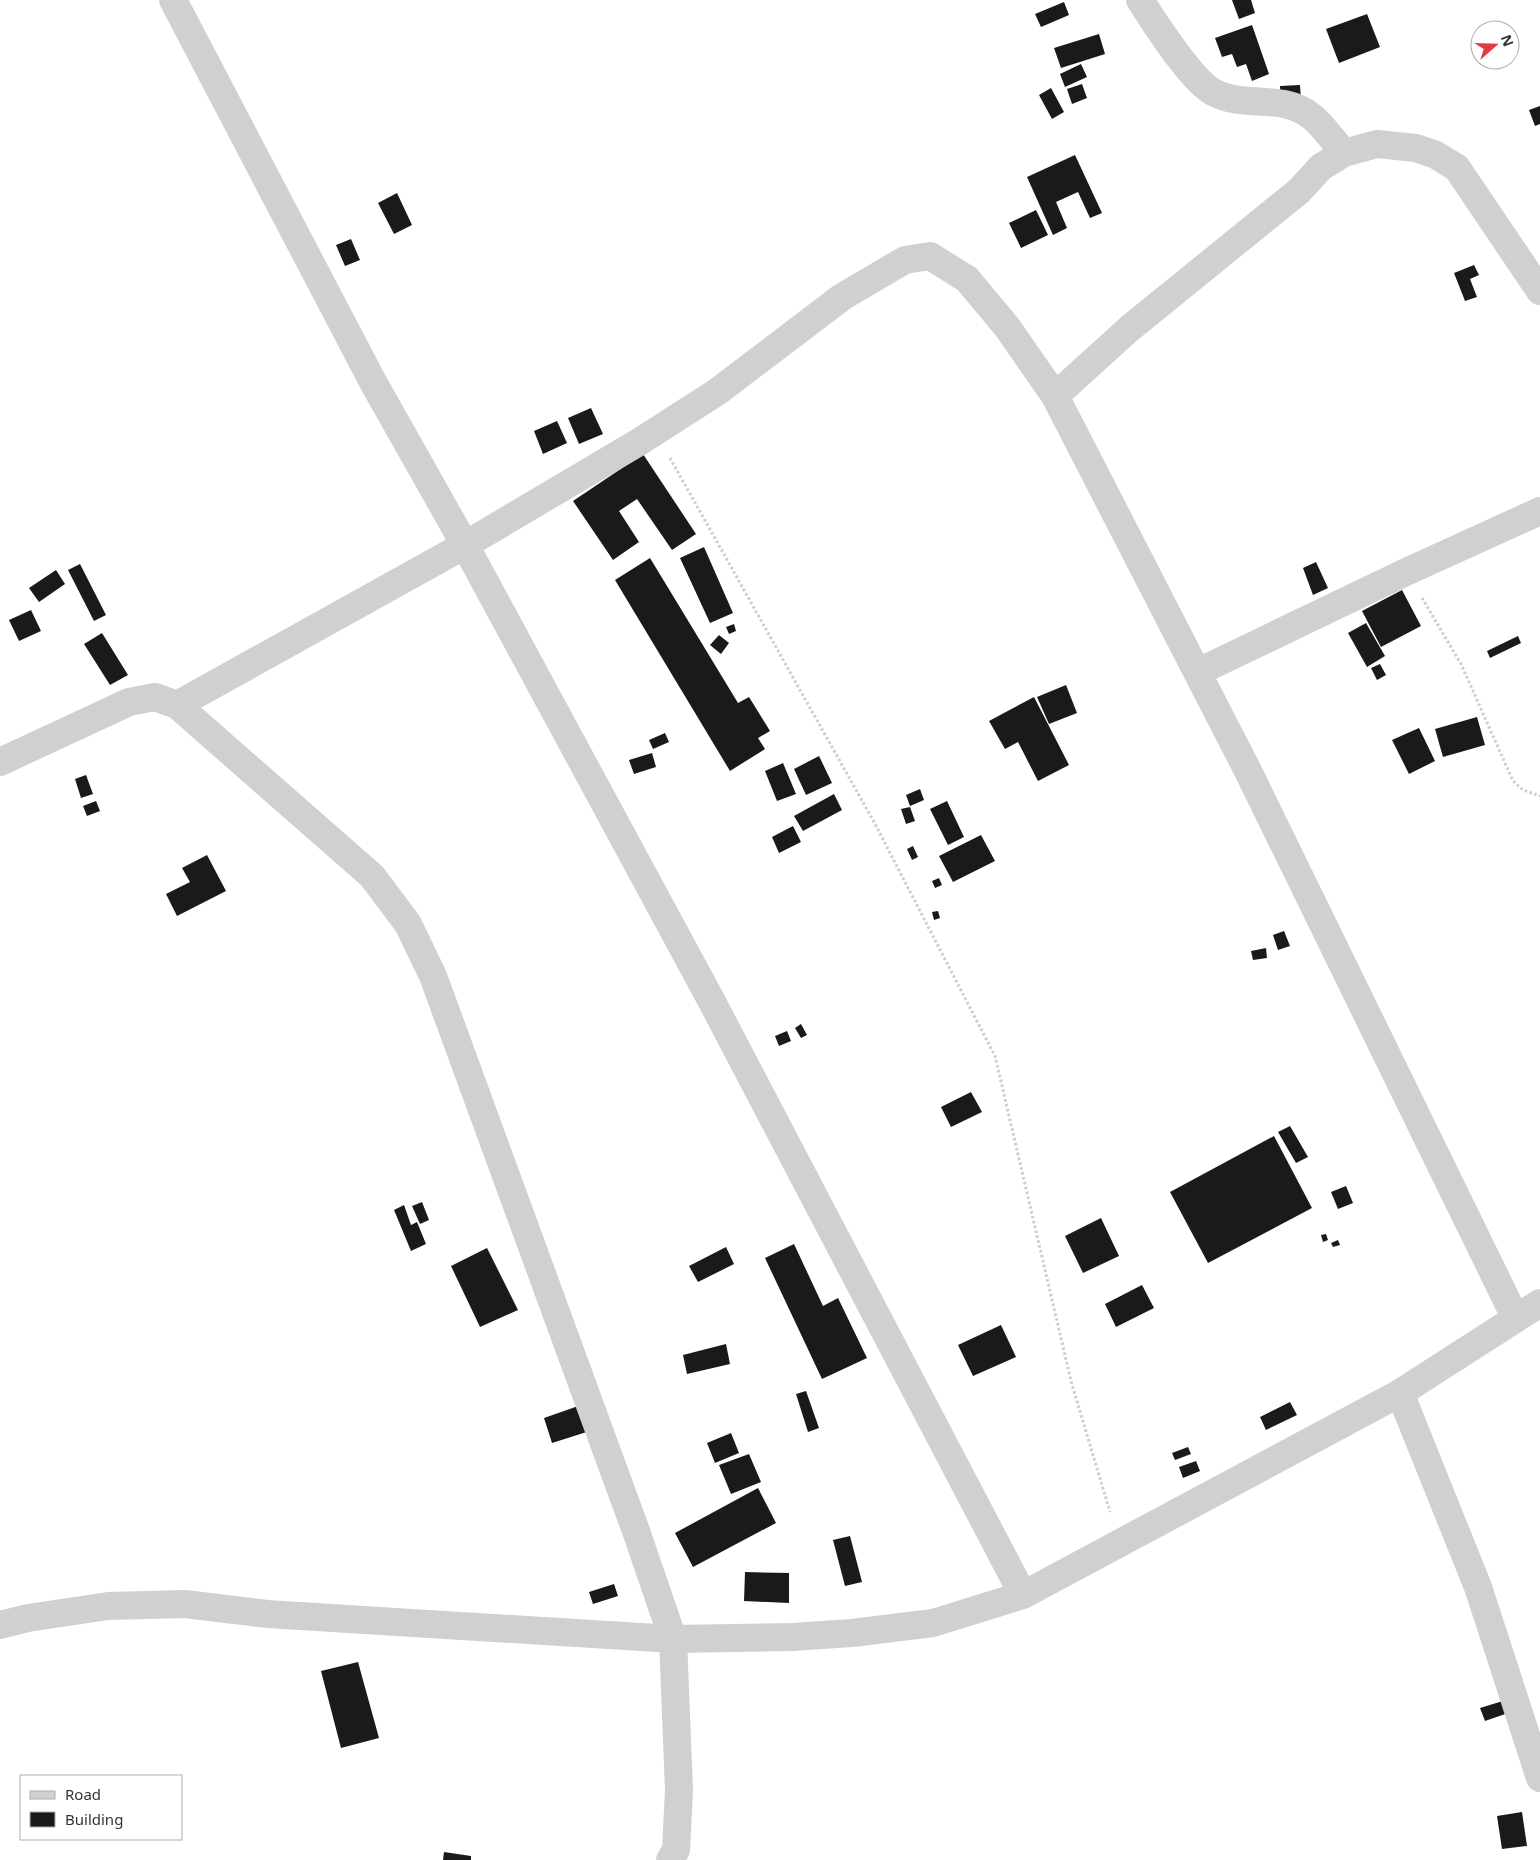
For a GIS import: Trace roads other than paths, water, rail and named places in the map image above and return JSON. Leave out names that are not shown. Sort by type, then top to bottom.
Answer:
[{"type":"street","points":[[173,0],[373,382],[465,545],[706,990],[1023,1594]]},
{"type":"street","points":[[1140,0],[1194,75],[1212,91],[1232,100],[1282,103],[1294,106],[1312,116],[1344,153]]},
{"type":"street","points":[[1055,396],[1130,328],[1299,191],[1321,167],[1344,153],[1377,144],[1416,148],[1436,154],[1457,168],[1540,291]]},
{"type":"street","points":[[177,705],[465,545],[655,432],[717,392],[842,297],[906,260],[930,256],[967,279],[1007,327],[1055,396],[1198,672],[1515,1317]]},
{"type":"street","points":[[1198,672],[1406,572],[1540,511]]},
{"type":"street","points":[[0,762],[129,702],[155,697],[177,705],[372,876],[408,924],[436,986],[636,1531],[673,1639],[679,1790],[676,1850],[670,1860]]},
{"type":"street","points":[[0,1625],[28,1618],[108,1606],[185,1604],[268,1614],[673,1639],[792,1638],[852,1633],[933,1622],[1023,1594],[1400,1393],[1515,1317],[1540,1303]]},
{"type":"street","points":[[1400,1393],[1478,1587],[1540,1778]]}]
